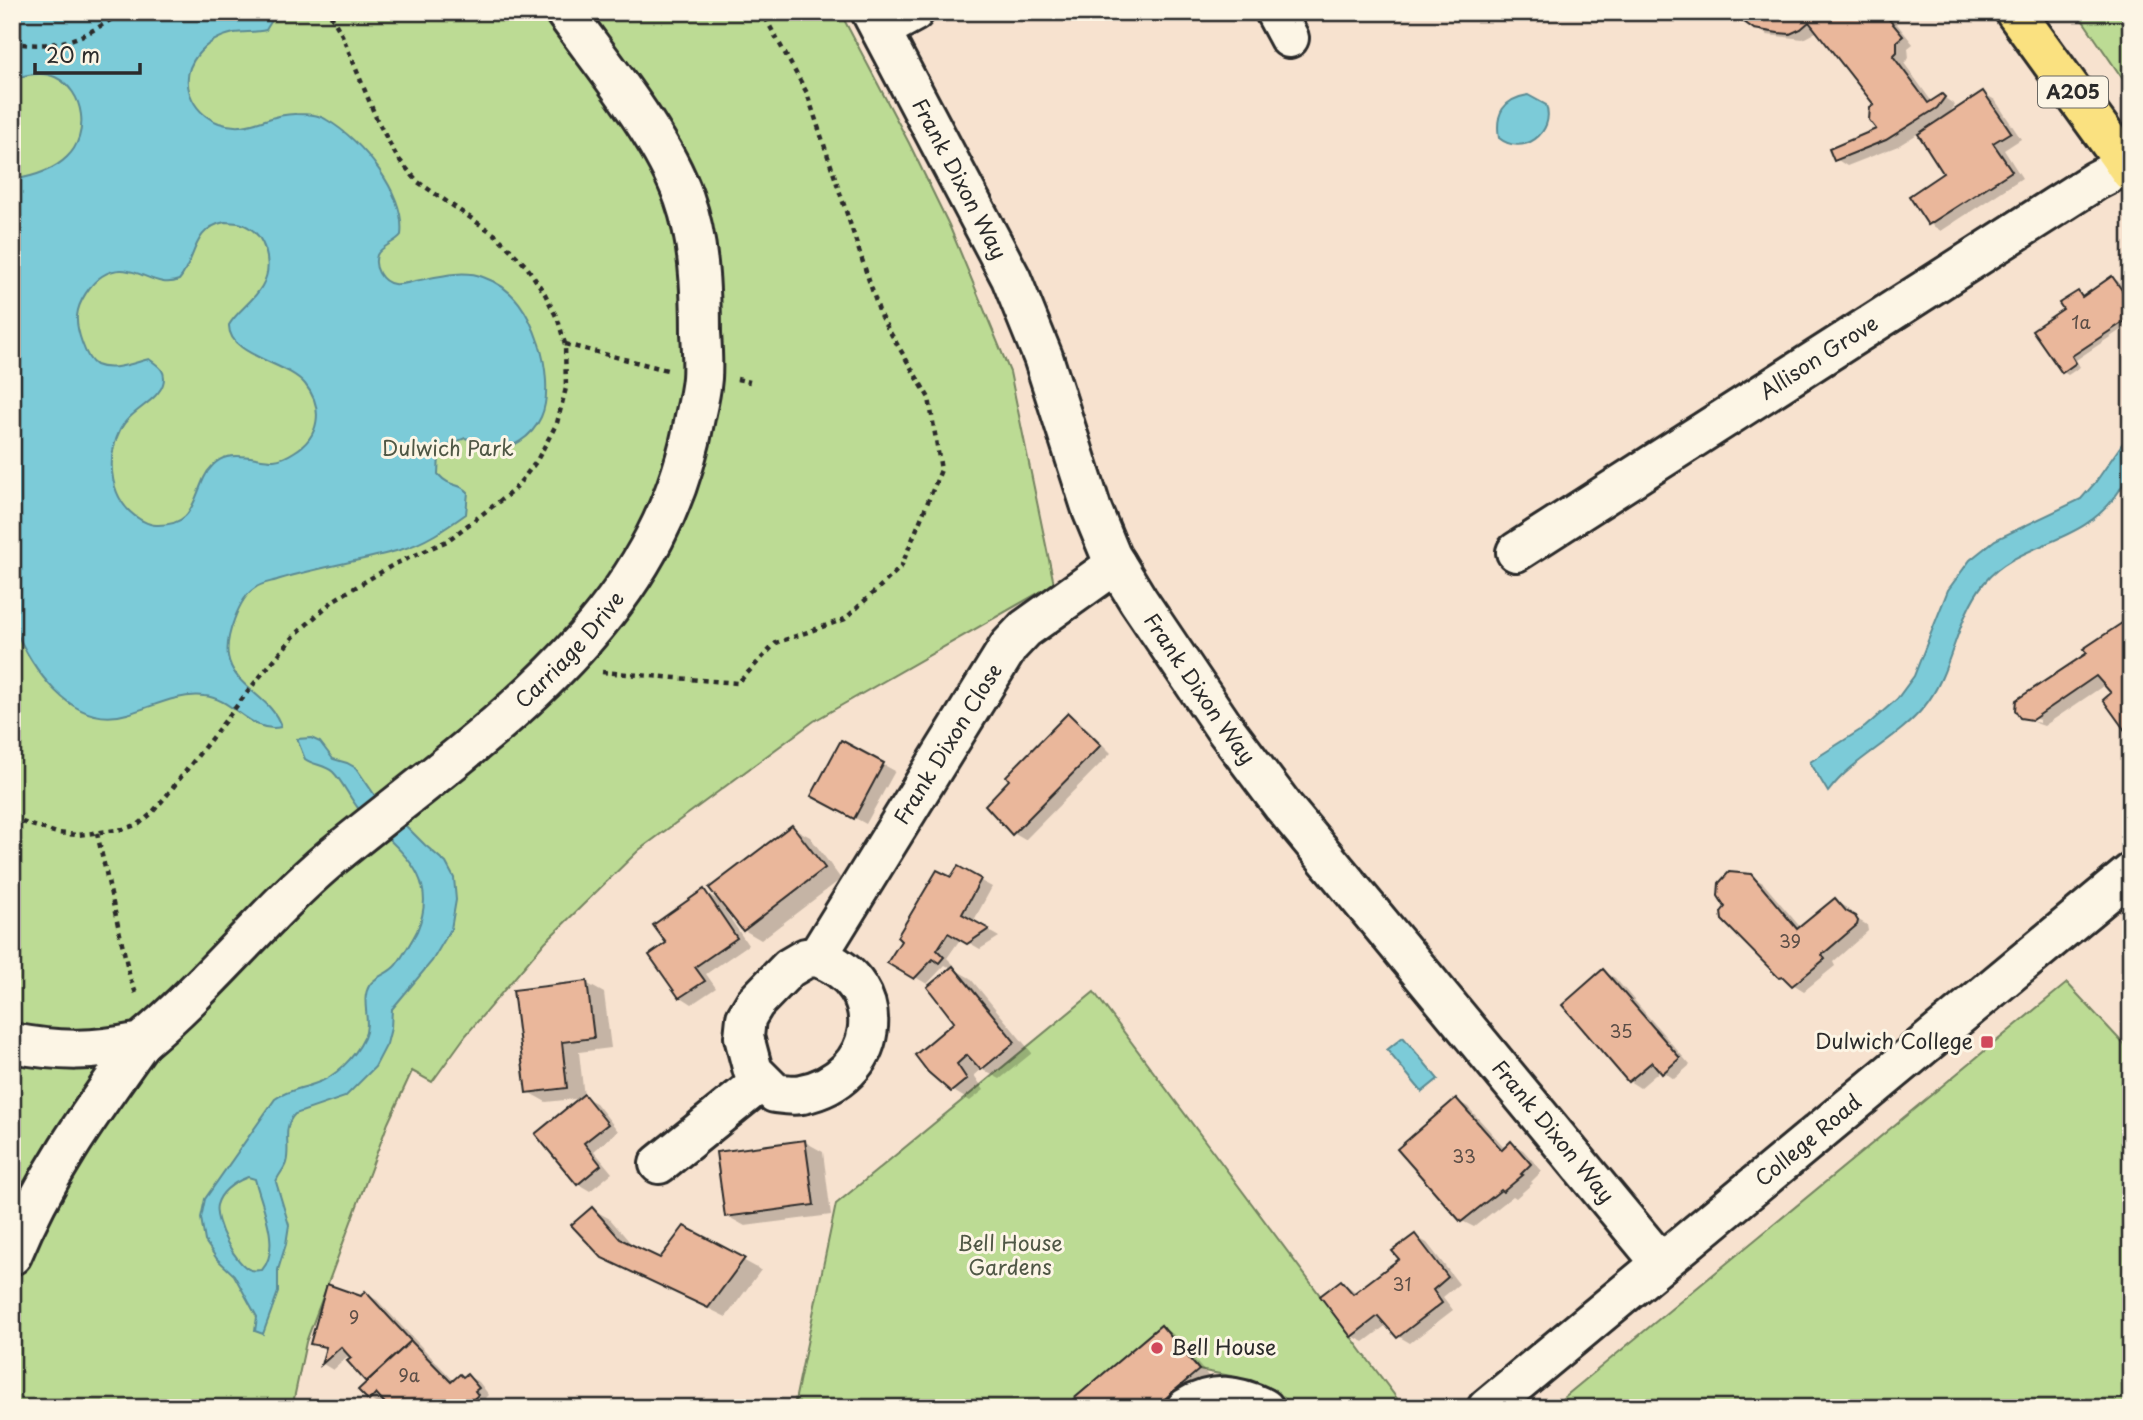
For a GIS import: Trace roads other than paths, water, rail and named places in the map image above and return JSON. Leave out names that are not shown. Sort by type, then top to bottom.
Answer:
[{"type":"highway","name":"A205","points":[[2015,12],[2128,169]]},
{"type":"street","name":"Carriage Drive","points":[[12,1255],[42,1191],[75,1134],[148,1037],[328,860],[459,757],[511,713],[556,668],[593,629],[625,587],[651,546],[674,499],[690,449],[702,379],[701,308],[694,240],[684,198],[662,152],[565,12]]},
{"type":"street","name":"Frank Dixon Way","points":[[914,12],[876,21],[1011,278],[1043,356],[1091,510],[1116,564],[1178,661],[1283,806],[1661,1263]]},
{"type":"street","name":"Allison Grove","points":[[1516,552],[2095,181],[2128,169]]},
{"type":"street","name":"Frank Dixon Close","points":[[817,957],[1009,646],[1026,629],[1116,564]]},
{"type":"street","name":"College Road","points":[[1487,1408],[2131,873]]},
{"type":"street","points":[[817,957],[832,962],[863,992],[869,1016],[866,1041],[855,1063],[837,1080],[799,1095],[775,1093],[762,1081],[753,1071],[744,1037],[746,1018],[755,1003],[789,968],[807,958],[817,957]]},
{"type":"street","points":[[12,1044],[48,1050],[102,1050],[148,1037]]},
{"type":"street","points":[[659,1164],[762,1081]]},
{"type":"street","points":[[1186,1408],[1196,1401],[1221,1395],[1244,1398],[1264,1408]]},
{"type":"water","points":[[12,12],[277,12],[266,30],[224,36],[205,47],[198,55],[192,63],[188,83],[192,99],[198,108],[214,121],[230,126],[249,125],[276,117],[300,114],[327,120],[367,154],[389,186],[396,203],[401,219],[401,235],[377,255],[376,264],[382,277],[389,283],[404,284],[458,274],[483,277],[512,295],[535,333],[544,361],[546,391],[544,409],[532,431],[513,445],[498,448],[465,438],[451,444],[439,454],[438,474],[447,482],[468,492],[466,514],[418,544],[263,584],[249,593],[244,600],[229,639],[228,656],[231,667],[245,685],[270,708],[281,727],[261,726],[224,703],[204,696],[174,699],[127,714],[107,717],[88,713],[55,691],[30,657],[12,622],[12,180],[41,173],[67,157],[79,137],[81,114],[73,92],[55,77],[39,74],[12,79]],"holes":[[[225,222],[250,228],[262,242],[267,260],[266,278],[254,297],[229,325],[231,336],[248,351],[297,376],[305,384],[317,412],[314,430],[303,446],[285,457],[274,460],[233,456],[220,460],[206,475],[193,505],[184,517],[168,524],[150,524],[131,512],[117,492],[113,480],[113,455],[115,442],[124,423],[160,390],[164,379],[163,372],[149,359],[116,367],[96,365],[82,343],[77,321],[78,311],[82,299],[94,283],[113,271],[133,272],[160,281],[179,280],[200,238],[214,225]]]},
{"type":"water","points":[[1528,95],[1546,105],[1546,125],[1542,133],[1527,143],[1508,143],[1499,138],[1500,115],[1512,100]]},
{"type":"water","points":[[2129,434],[2132,454],[2130,473],[2105,509],[2070,533],[2015,558],[1998,569],[1984,583],[1966,613],[1942,678],[1924,707],[1901,730],[1850,769],[1828,792],[1810,762],[1865,727],[1897,699],[1914,676],[1948,590],[1970,560],[1995,540],[2081,499]]},
{"type":"water","points":[[311,738],[320,742],[333,759],[356,768],[374,794],[446,863],[454,878],[456,900],[451,929],[432,961],[392,1009],[387,1044],[375,1067],[345,1097],[295,1114],[288,1125],[286,1163],[276,1182],[289,1225],[278,1270],[278,1292],[263,1334],[255,1331],[257,1317],[234,1275],[217,1259],[205,1241],[201,1218],[205,1199],[275,1099],[329,1077],[344,1066],[355,1052],[366,1032],[366,998],[369,986],[399,961],[417,931],[423,910],[423,892],[410,862],[358,808],[333,772],[305,759],[297,739]],"holes":[[[248,1177],[255,1179],[270,1238],[268,1261],[262,1270],[251,1270],[239,1260],[222,1232],[217,1212],[219,1200],[229,1187]]]},
{"type":"water","points":[[1403,1037],[1438,1079],[1422,1092],[1387,1050]]},
{"type":"place","name":"Dulwich College","points":[[1987,1042]]},
{"type":"place","name":"Bell House","points":[[1157,1348]]},
{"type":"park label","name":"Dulwich Park","points":[[448,449]]},
{"type":"park label","name":"Bell House Gardens","points":[[1010,1256]]}]
